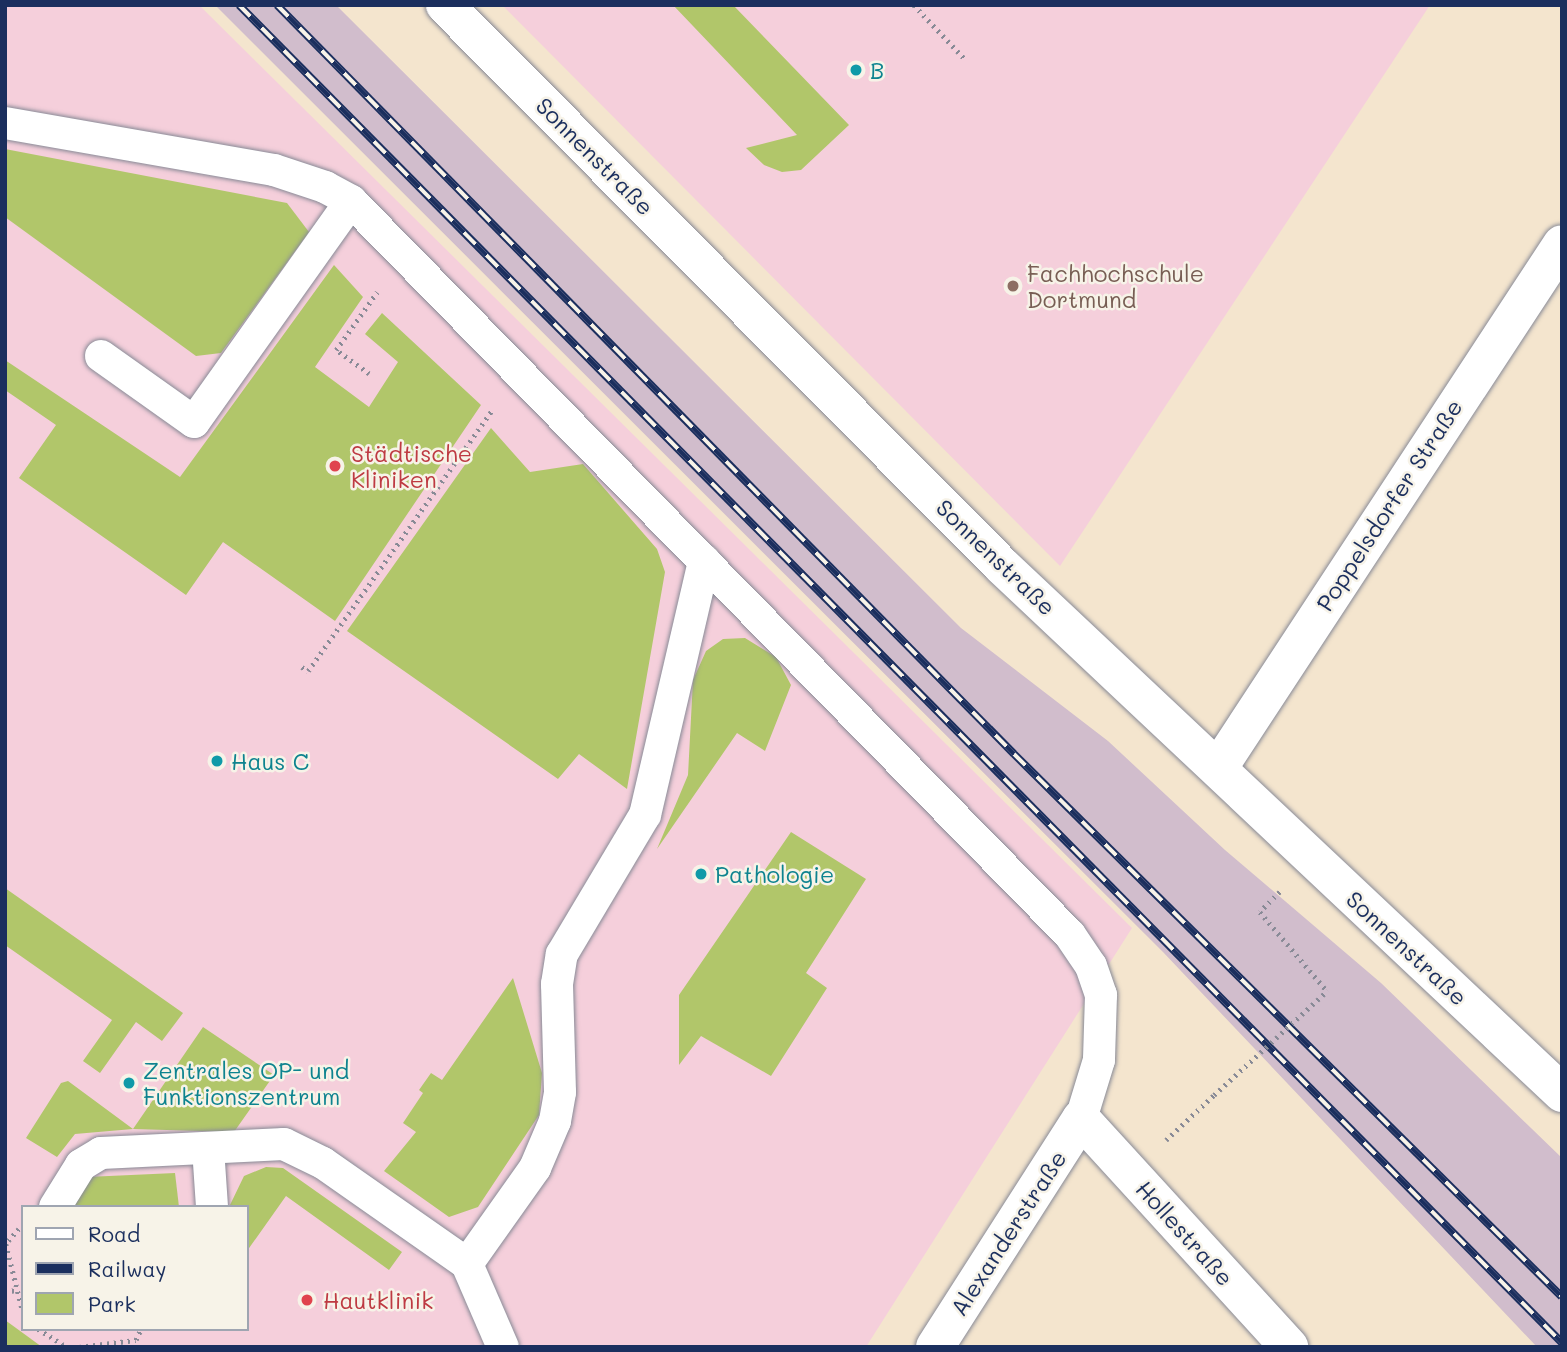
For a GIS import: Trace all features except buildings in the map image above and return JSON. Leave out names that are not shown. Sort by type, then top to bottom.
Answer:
[{"type":"street","name":"Sonnenstraße","points":[[445,5],[995,558],[1562,1093]]},
{"type":"street","name":"Poppelsdorfer Straße","points":[[1219,767],[1562,244]]},
{"type":"street","name":"Alexanderstraße","points":[[935,1347],[1081,1119]]},
{"type":"street","name":"Hollestraße","points":[[1081,1119],[1289,1347]]},
{"type":"lane","points":[[5,124],[274,170],[325,187],[351,201],[1070,934],[1091,966],[1101,995],[1099,1060],[1081,1119]]},
{"type":"lane","points":[[101,356],[194,422],[351,201]]},
{"type":"lane","points":[[467,1264],[536,1168],[555,1121],[560,1092],[557,984],[562,954],[645,815],[704,561]]},
{"type":"lane","points":[[56,1205],[81,1166],[101,1153],[284,1144],[301,1149],[467,1264],[503,1347]]},
{"type":"lane","points":[[208,1148],[212,1205]]},
{"type":"path","points":[[914,5],[964,58]]},
{"type":"path","points":[[369,374],[336,350],[370,302]]},
{"type":"path","points":[[302,667],[308,671],[485,420]]},
{"type":"path","points":[[1174,1133],[1327,990],[1260,912],[1279,894]]},
{"type":"path","points":[[21,1229],[17,1229],[6,1244],[21,1306]]},
{"type":"path","points":[[5,1292],[16,1290]]},
{"type":"path","points":[[41,1331],[67,1347]]},
{"type":"path","points":[[79,1347],[136,1340],[140,1331]]},
{"type":"shaded area","name":"Städtische Kliniken","points":[[5,5],[199,5],[1132,928],[866,1347],[5,1347]]},
{"type":"shaded area","points":[[215,5],[336,5],[961,628],[1108,741],[1225,850],[1381,983],[1562,1158],[1562,1347],[1537,1347],[1163,952]]},
{"type":"shaded area","name":"Fachhochschule Dortmund","points":[[502,5],[1430,5],[1060,566]]},
{"type":"green space","points":[[673,5],[733,5],[849,125],[801,170],[782,172],[764,165],[746,148],[797,135]]},
{"type":"green space","points":[[5,149],[287,203],[309,232],[221,353],[196,356],[5,217]]},
{"type":"green space","points":[[334,265],[363,297],[315,367],[369,407],[398,362],[365,334],[382,313],[481,405],[335,621],[223,542],[186,595],[19,478],[56,425],[5,390],[5,360],[180,477]]},
{"type":"green space","points":[[491,428],[530,472],[583,464],[657,549],[665,572],[627,789],[579,754],[558,779],[347,631]]},
{"type":"green space","points":[[745,638],[776,657],[791,685],[765,751],[737,733],[657,849],[688,775],[693,680],[706,651],[723,639]]},
{"type":"green space","points":[[791,832],[866,879],[806,973],[827,988],[771,1076],[701,1036],[679,1065],[679,995]]},
{"type":"green space","points":[[5,888],[183,1013],[162,1041],[136,1022],[100,1073],[83,1061],[112,1020],[5,945]]},
{"type":"green space","points":[[513,978],[542,1073],[539,1115],[478,1207],[449,1217],[384,1171],[416,1132],[403,1123],[423,1093],[419,1090],[431,1073],[442,1080]]},
{"type":"green space","points":[[203,1027],[274,1075],[234,1132],[133,1129]]},
{"type":"green space","points":[[68,1081],[133,1129],[75,1134],[57,1157],[26,1138],[61,1083]]},
{"type":"green space","points":[[266,1167],[283,1168],[402,1252],[389,1270],[286,1196],[248,1250],[248,1205],[230,1205],[244,1176]]},
{"type":"green space","points":[[175,1173],[179,1205],[66,1205],[87,1177]]},
{"type":"green space","points":[[5,1320],[27,1336],[42,1347],[5,1347]]},
{"type":"railway","points":[[239,5],[1562,1343]]},
{"type":"railway","points":[[277,5],[1014,754],[1562,1297]]},
{"type":"place","name":"B","points":[[856,70]]},
{"type":"place","name":"Fachhochschule Dortmund","points":[[1013,286]]},
{"type":"place","name":"Städtische Kliniken","points":[[335,466]]},
{"type":"place","name":"Haus C","points":[[217,761]]},
{"type":"place","name":"Pathologie","points":[[701,874]]},
{"type":"place","name":"Zentrales OP- und Funktionszentrum","points":[[129,1083]]},
{"type":"place","name":"Hautklinik","points":[[307,1300]]}]
